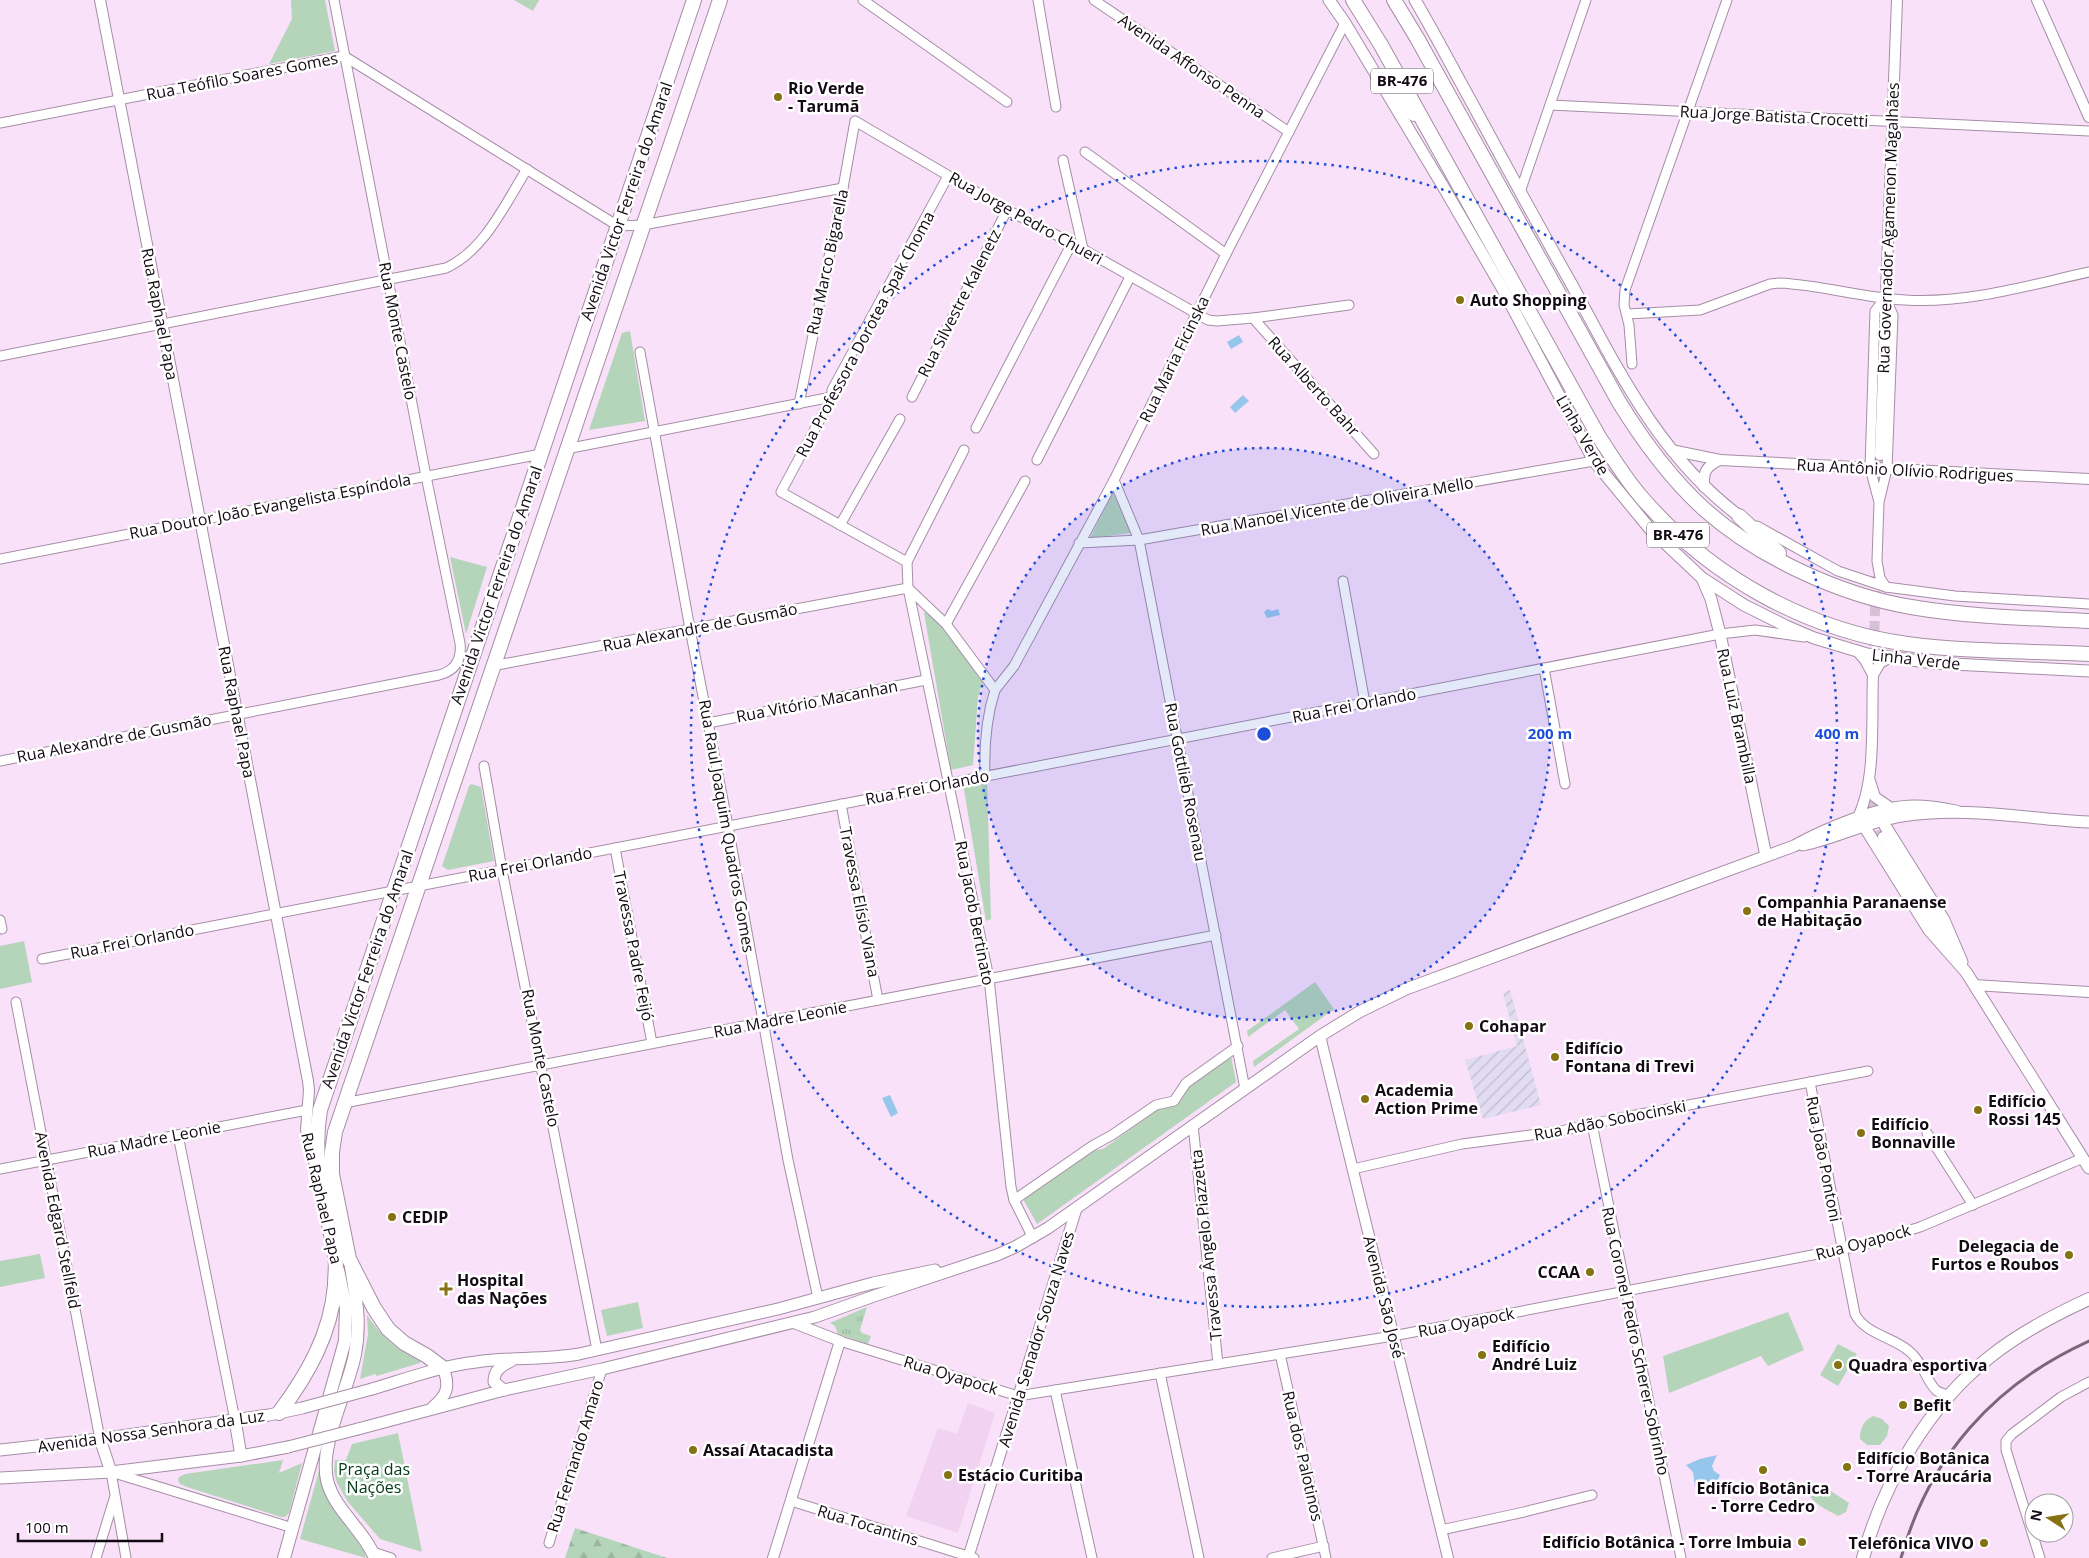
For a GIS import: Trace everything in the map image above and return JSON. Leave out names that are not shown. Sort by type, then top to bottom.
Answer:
[{"type":"highway","name":"Avenida Victor Ferreira do Amaral","points":[[318,1173],[317,1126],[329,1081],[694,0]]},
{"type":"highway","name":"Avenida Victor Ferreira do Amaral","points":[[332,1162],[335,1132],[344,1103],[720,0]]},
{"type":"highway","name":"Linha Verde","points":[[1353,0],[1370,24],[1582,407],[1615,462],[1642,498],[1686,542],[1710,561],[1771,599],[1805,615],[1860,634],[1906,644],[1934,647],[2089,654]]},
{"type":"highway","name":"BR-476","points":[[1394,0],[1620,402],[1649,448],[1704,510],[1747,540],[1796,569],[1854,593],[1910,607],[1957,613],[2089,621]]},
{"type":"highway","points":[[1378,77],[1428,129]]},
{"type":"highway","points":[[1739,516],[1796,569]]},
{"type":"highway","name":"Rua Raphael Papa","points":[[332,1162],[342,1258]]},
{"type":"highway","name":"Rua Raphael Papa","points":[[318,1173],[342,1258]]},
{"type":"highway","points":[[342,1258],[388,1329],[404,1343],[427,1356],[442,1368]]},
{"type":"highway","points":[[280,1413],[306,1375],[325,1334],[342,1258]]},
{"type":"main road","name":"Linha Verde","points":[[1329,0],[1378,77],[1496,278],[1594,461],[1650,529],[1702,578],[1744,605],[1814,638],[1857,652],[1889,658],[1947,664],[2089,671]]},
{"type":"main road","points":[[1415,0],[1623,378],[1670,450],[1704,487],[1739,516]]},
{"type":"main road","name":"Rua Luiz Brambilla","points":[[1702,578],[1711,599],[1720,634],[1766,856]]},
{"type":"main road","points":[[962,1268],[997,1255],[1033,1238],[1320,1036],[1367,1008],[1422,982],[1794,846],[1822,841],[1891,808],[1929,806],[1956,812]]},
{"type":"main road","points":[[1860,823],[1909,815],[1956,812],[2030,816],[2089,822]]},
{"type":"main road","points":[[2030,816],[2089,815]]},
{"type":"main road","points":[[1882,820],[1944,920],[1966,972],[2086,1163]]},
{"type":"main road","points":[[1860,823],[1930,930],[1966,972]]},
{"type":"main road","name":"Rua Raphael Papa","points":[[342,1258],[357,1301],[358,1329],[355,1356],[326,1461],[328,1482],[336,1499],[374,1555]]},
{"type":"main road","name":"Rua Raphael Papa","points":[[284,1558],[345,1341],[346,1308],[342,1258]]},
{"type":"main road","name":"Avenida Nossa Senhora da Luz","points":[[0,1450],[100,1439],[280,1413],[442,1368],[474,1362],[566,1356],[771,1311],[920,1272],[962,1268]]},
{"type":"main road","name":"Avenida Nossa Senhora da Luz","points":[[0,1478],[111,1472],[241,1456],[288,1447],[504,1390],[602,1369],[794,1323],[830,1313],[874,1296],[962,1268]]},
{"type":"main road","points":[[1863,1558],[1875,1518],[1892,1481],[1910,1448],[1950,1396],[1975,1369],[2004,1345],[2035,1326],[2089,1299]]},
{"type":"main road","points":[[504,1390],[494,1382],[494,1376],[496,1370],[514,1359]]},
{"type":"main road","points":[[432,1408],[441,1401],[448,1387],[447,1378],[442,1368]]},
{"type":"main road","points":[[235,1420],[241,1456]]},
{"type":"main road","points":[[100,1439],[111,1472]]},
{"type":"street","name":"Rua Raphael Papa","points":[[100,0],[308,1084],[307,1141],[318,1173]]},
{"type":"street","name":"Rua Monte Castelo","points":[[334,0],[460,643],[459,662]]},
{"type":"street","points":[[863,0],[1007,102]]},
{"type":"street","points":[[1038,0],[1056,107]]},
{"type":"street","name":"Avenida Affonso Penna","points":[[1094,0],[1289,132]]},
{"type":"street","points":[[1520,192],[1586,0]]},
{"type":"street","points":[[1632,364],[1630,332],[1624,305],[1625,290],[1727,0]]},
{"type":"street","name":"Rua Governador Agamenon Magalhães","points":[[1880,455],[1897,0]]},
{"type":"street","points":[[2037,0],[2089,117]]},
{"type":"street","name":"Rua Maria Ficinska","points":[[994,690],[1014,666],[1114,480],[1198,314],[1226,254],[1345,23]]},
{"type":"street","name":"Rua Teófilo Soares Gomes","points":[[0,123],[344,56],[618,226]]},
{"type":"street","name":"Rua Jorge Batista Crocetti","points":[[1550,105],[2089,131]]},
{"type":"street","name":"Rua Jorge Pedro Chueri","points":[[854,121],[1007,210],[1083,249],[1208,320],[1253,318],[1350,305]]},
{"type":"street","name":"Rua Marco Bigarella","points":[[799,404],[843,188],[854,121]]},
{"type":"street","points":[[1085,152],[1226,254]]},
{"type":"street","points":[[1063,160],[1083,249]]},
{"type":"street","points":[[0,356],[446,268],[457,263],[481,240],[527,170]]},
{"type":"street","name":"Rua Professora Dorotea Spak Choma","points":[[840,525],[781,492],[832,397],[832,390],[948,176]]},
{"type":"street","points":[[618,226],[643,225],[843,188]]},
{"type":"street","name":"Rua Silvestre Kalenetz","points":[[912,397],[1007,210]]},
{"type":"street","points":[[976,428],[1072,243]]},
{"type":"street","points":[[1627,314],[1700,310],[1780,283],[1915,301],[1975,296],[2089,272]]},
{"type":"street","points":[[1037,460],[1130,277]]},
{"type":"street","points":[[1879,502],[1870,468],[1875,311],[1885,298]]},
{"type":"street","points":[[1885,298],[1893,315],[1888,469],[1879,502],[1877,562],[1880,578],[1886,588]]},
{"type":"street","name":"Rua Alberto Bahr","points":[[1253,318],[1374,454]]},
{"type":"street","name":"Rua Raul Joaquim Quadros Gomes","points":[[640,352],[728,826],[762,1022],[788,1160],[818,1298]]},
{"type":"street","points":[[566,449],[832,397]]},
{"type":"street","points":[[900,419],[840,525],[907,562],[964,450]]},
{"type":"street","name":"Rua Antônio Olívio Rodrigues","points":[[1670,450],[1720,460],[2089,479]]},
{"type":"street","name":"Rua Doutor João Evangelista Espíndola","points":[[0,559],[541,454]]},
{"type":"street","points":[[1704,487],[1705,471],[1720,460]]},
{"type":"street","name":"Rua Manoel Vicente de Oliveira Mello","points":[[1079,543],[1139,540],[1594,461]]},
{"type":"street","name":"Rua Gottlieb Rosenau","points":[[1114,480],[1139,540],[1245,1089]]},
{"type":"street","points":[[946,624],[1025,481]]},
{"type":"street","points":[[1739,516],[1827,566],[1886,588],[1948,596],[2089,604]]},
{"type":"street","name":"Rua Jacob Bertinato","points":[[907,562],[908,588],[926,680],[989,978],[1011,1187],[1014,1200],[1033,1238]]},
{"type":"street","points":[[1863,580],[1870,575],[1877,562]]},
{"type":"street","points":[[1344,582],[1365,703]]},
{"type":"street","points":[[908,588],[946,624],[994,690],[984,756],[985,776]]},
{"type":"street","name":"Rua Alexandre de Gusmão","points":[[492,666],[908,588]]},
{"type":"street","name":"Rua Frei Orlando","points":[[42,959],[1720,634],[1754,630],[1814,638]]},
{"type":"street","points":[[1857,652],[1865,660],[1873,675]]},
{"type":"street","points":[[1860,823],[1869,780],[1873,675],[1880,663],[1889,658]]},
{"type":"street","name":"Rua Alexandre de Gusmão","points":[[0,761],[439,675],[450,671],[459,662]]},
{"type":"street","points":[[1544,668],[1565,784]]},
{"type":"street","name":"Rua Vitório Macanhan","points":[[708,723],[926,680]]},
{"type":"street","name":"Rua Monte Castelo","points":[[484,766],[502,870],[597,1350]]},
{"type":"street","points":[[1869,780],[1874,796],[1891,808]]},
{"type":"street","name":"Travessa Elísio Viana","points":[[841,804],[878,1000]]},
{"type":"street","points":[[1883,837],[1966,972]]},
{"type":"street","name":"Travessa Padre Feijó","points":[[615,848],[652,1043]]},
{"type":"street","name":"Rua Madre Leonie","points":[[344,1103],[1216,935]]},
{"type":"street","points":[[1974,985],[2089,992]]},
{"type":"street","name":"Avenida Edgard Stellfeld","points":[[16,1002],[100,1439]]},
{"type":"street","name":"Avenida São José","points":[[1320,1036],[1448,1558]]},
{"type":"street","points":[[1014,1200],[1156,1104],[1174,1101],[1186,1082],[1238,1046]]},
{"type":"street","name":"Rua Adão Sobocinski","points":[[1353,1170],[1462,1144],[1553,1133],[1868,1071]]},
{"type":"street","points":[[308,1084],[320,1088],[326,1086],[329,1081]]},
{"type":"street","name":"Rua João Pontoni","points":[[1810,1082],[1853,1309],[1857,1318],[1867,1327],[1910,1351],[1921,1363],[1936,1390],[1950,1396]]},
{"type":"street","name":"Rua Madre Leonie","points":[[0,1169],[307,1110]]},
{"type":"street","name":"Rua Coronel Pedro Scherer Sobrinho","points":[[1592,1124],[1681,1558]]},
{"type":"street","name":"Travessa Ângelo Piazzetta","points":[[1193,1125],[1218,1364]]},
{"type":"street","points":[[1927,1133],[1973,1205]]},
{"type":"street","points":[[178,1135],[235,1420]]},
{"type":"street","name":"Rua Oyapock","points":[[840,1341],[1018,1396],[1393,1336],[1842,1250],[1899,1234],[2086,1163]]},
{"type":"street","name":"Avenida Senador Souza Naves","points":[[970,1557],[1077,1207]]},
{"type":"street","points":[[773,1558],[840,1341],[794,1323]]},
{"type":"street","name":"Rua dos Palotinos","points":[[1280,1354],[1326,1558]]},
{"type":"street","name":"Rua Fernando Amaro","points":[[549,1543],[602,1369]]},
{"type":"street","points":[[1160,1373],[1199,1558]]},
{"type":"street","points":[[2040,1558],[2006,1450],[2006,1441],[2012,1434],[2061,1397],[2089,1382]]},
{"type":"street","points":[[1056,1390],[1092,1558]]},
{"type":"street","points":[[126,1558],[111,1472],[293,1528]]},
{"type":"street","points":[[1441,1530],[1592,1495]]},
{"type":"street","points":[[96,1558],[115,1496]]},
{"type":"street","name":"Rua Tocantins","points":[[791,1501],[970,1557]]},
{"type":"street","points":[[1272,1558],[1324,1546]]},
{"type":"street","points":[[374,1555],[391,1558]]},
{"type":"shaded area","points":[[1510,990],[1541,1105],[1483,1119],[1465,1060],[1517,1046],[1503,993]]},
{"type":"shaded area","name":"Estácio Curitiba","points":[[968,1403],[995,1413],[958,1533],[906,1516],[938,1428],[957,1434]]},
{"type":"green space","points":[[291,0],[325,0],[335,51],[269,64],[292,19]]},
{"type":"green space","points":[[514,0],[539,0],[533,11]]},
{"type":"green space","points":[[630,331],[645,421],[589,430],[622,333]]},
{"type":"green space","points":[[1113,493],[1132,533],[1090,538]]},
{"type":"green space","points":[[450,557],[487,567],[466,634]]},
{"type":"green space","points":[[929,610],[983,681],[978,697],[973,765],[951,770],[924,613]]},
{"type":"green space","points":[[987,780],[991,919],[986,921],[963,784]]},
{"type":"green space","points":[[471,784],[481,787],[494,861],[448,870],[442,866]]},
{"type":"green space","points":[[24,941],[32,982],[0,989],[0,946]]},
{"type":"green space","points":[[1315,982],[1334,1009],[1254,1067],[1253,1061],[1299,1029],[1285,1010],[1248,1037],[1247,1031]]},
{"type":"green space","points":[[1231,1056],[1236,1082],[1037,1224],[1023,1199],[1091,1151],[1103,1149],[1159,1109],[1176,1105],[1181,1101],[1187,1087]]},
{"type":"green space","points":[[40,1254],[45,1278],[0,1287],[0,1261]]},
{"type":"green space","points":[[638,1302],[643,1328],[607,1336],[601,1310]]},
{"type":"green space","points":[[867,1307],[860,1330],[862,1333],[871,1336],[868,1344],[838,1334],[835,1326],[830,1323]]},
{"type":"green space","points":[[1788,1312],[1804,1350],[1768,1366],[1761,1356],[1669,1393],[1663,1356]]},
{"type":"green space","points":[[367,1315],[390,1342],[420,1361],[420,1363],[360,1379],[368,1334]]},
{"type":"green space","name":"Quadra esportiva","points":[[1838,1344],[1857,1354],[1838,1386],[1820,1375]]},
{"type":"green space","points":[[1873,1416],[1882,1419],[1889,1426],[1887,1436],[1880,1445],[1867,1445],[1860,1439],[1863,1425]]},
{"type":"green space","name":"Praça das Nações","points":[[398,1433],[422,1552],[380,1539],[348,1502],[337,1483],[334,1472],[335,1460],[346,1460],[352,1444]]},
{"type":"green space","name":"Praça das Nações","points":[[283,1460],[279,1473],[302,1463],[289,1513],[285,1517],[187,1487],[180,1484],[178,1480],[179,1477],[185,1474]]},
{"type":"green space","name":"Praça das Nações","points":[[319,1471],[330,1502],[364,1551],[366,1558],[300,1539]]},
{"type":"green space","points":[[1810,1482],[1820,1484],[1849,1503],[1846,1512],[1838,1516],[1818,1505],[1808,1493],[1806,1487]]},
{"type":"green space","points":[[575,1528],[667,1558],[565,1558]]},
{"type":"water","points":[[1239,335],[1243,342],[1231,349],[1227,342]]},
{"type":"water","points":[[1243,395],[1249,401],[1235,413],[1230,407]]},
{"type":"water","points":[[1268,609],[1272,611],[1278,609],[1280,615],[1267,618],[1264,612]]},
{"type":"water","points":[[890,1095],[898,1113],[891,1117],[882,1098]]},
{"type":"water","points":[[1717,1455],[1712,1466],[1714,1471],[1720,1475],[1718,1480],[1707,1482],[1706,1490],[1701,1493],[1695,1487],[1693,1472],[1686,1465]]},
{"type":"tunnel","points":[[1878,496],[1880,455]]},
{"type":"tunnel","points":[[1873,676],[1876,576]]},
{"type":"tunnel","points":[[1870,786],[1872,811],[1883,837]]},
{"type":"railway","points":[[1901,1558],[1913,1521],[1929,1488],[1948,1456],[1970,1428],[1995,1402],[2023,1379],[2089,1341]]},
{"type":"place","name":"Rio Verde - Tarumã","points":[[778,97]]},
{"type":"place","name":"Auto Shopping","points":[[1460,300]]},
{"type":"place","name":"Companhia Paranaense de Habitação","points":[[1747,911]]},
{"type":"place","name":"Cohapar","points":[[1469,1026]]},
{"type":"place","name":"Edifício Fontana di Trevi","points":[[1555,1057]]},
{"type":"place","name":"Academia Action Prime","points":[[1365,1099]]},
{"type":"place","name":"Edifício Rossi 145","points":[[1978,1110]]},
{"type":"place","name":"Edifício Bonnaville","points":[[1861,1133]]},
{"type":"place","name":"CEDIP","points":[[392,1217]]},
{"type":"place","name":"Delegacia de Furtos e Roubos","points":[[2069,1255]]},
{"type":"place","name":"CCAA","points":[[1590,1272]]},
{"type":"place","name":"Hospital das Nações","points":[[446,1289]]},
{"type":"place","name":"Edifício André Luiz","points":[[1482,1355]]},
{"type":"place","name":"Quadra esportiva","points":[[1838,1365]]},
{"type":"place","name":"Befit","points":[[1903,1405]]},
{"type":"place","name":"Assaí Atacadista","points":[[693,1450]]},
{"type":"place","name":"Edifício Botânica - Torre Araucária","points":[[1847,1467]]},
{"type":"place","name":"Edifício Botânica - Torre Cedro","points":[[1763,1470]]},
{"type":"place","name":"Estácio Curitiba","points":[[948,1475]]},
{"type":"place","name":"Edifício Botânica - Torre Imbuia","points":[[1802,1542]]},
{"type":"place","name":"Telefônica VIVO","points":[[1984,1543]]}]
